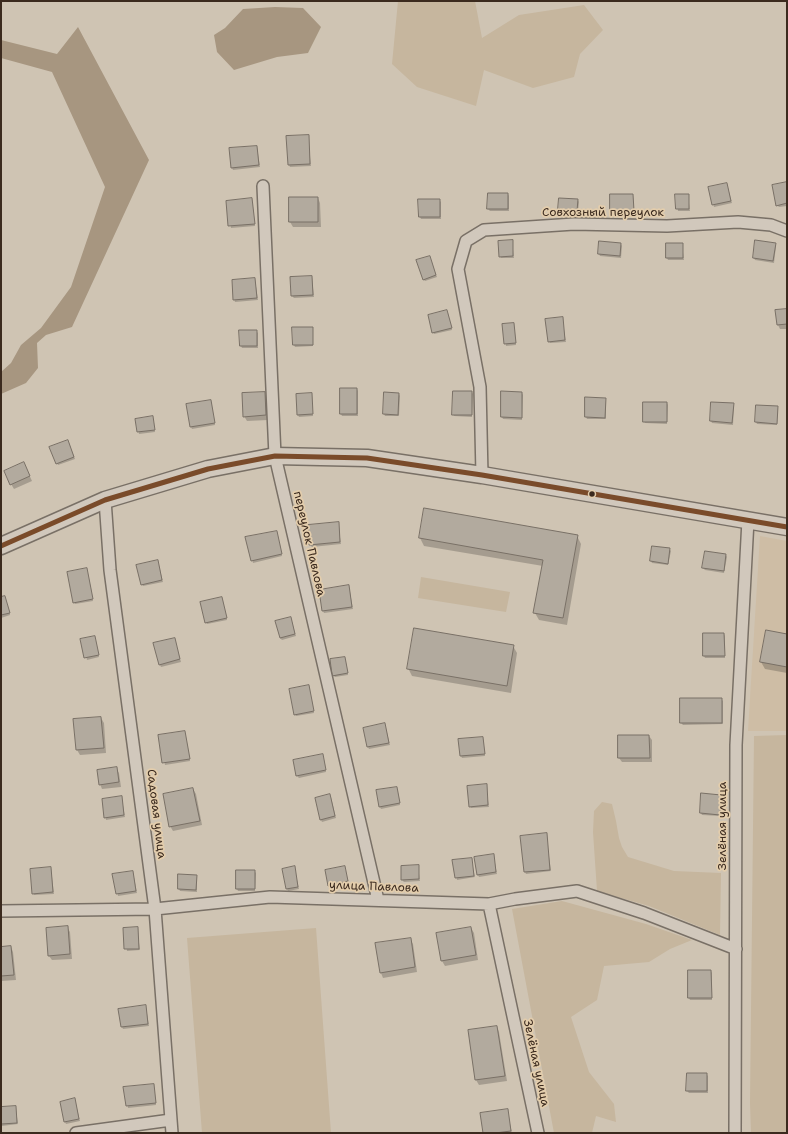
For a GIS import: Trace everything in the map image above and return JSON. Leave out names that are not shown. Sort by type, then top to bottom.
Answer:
[{"type":"street","name":"переулок Павлова","points":[[264,186],[276,456],[378,900]]},
{"type":"street","name":"Совхозный переулок","points":[[482,475],[480,387],[458,269],[466,241],[484,230],[574,224],[667,226],[738,222],[771,225],[787,231]]},
{"type":"street","points":[[1,546],[106,500],[208,469],[276,456],[367,458],[482,475],[787,527]]},
{"type":"street","name":"Садовая улица","points":[[106,500],[110,570],[155,909],[172,1133]]},
{"type":"street","name":"Зелёная улица","points":[[735,1133],[736,745],[748,520]]},
{"type":"street","name":"улица Павлова","points":[[1,911],[155,909],[270,897],[490,904],[515,899],[577,891],[644,913],[736,949]]},
{"type":"street","name":"Зелёная улица","points":[[490,904],[538,1133]]},
{"type":"street","points":[[76,1133],[171,1120]]},
{"type":"shaded area","points":[[398,1],[475,1],[482,38],[519,15],[584,5],[603,30],[580,54],[574,77],[533,88],[484,70],[476,106],[417,87],[392,64]]},
{"type":"shaded area","points":[[275,7],[303,8],[321,27],[308,53],[277,57],[234,70],[217,52],[214,35],[225,28],[243,9]]},
{"type":"shaded area","points":[[78,27],[149,160],[72,327],[46,335],[37,343],[38,368],[26,383],[1,394],[1,372],[11,363],[21,345],[41,328],[71,287],[105,187],[52,72],[1,58],[1,40],[57,54]]},
{"type":"shaded area","points":[[760,536],[787,541],[787,731],[748,731]]},
{"type":"shaded area","points":[[421,577],[510,592],[506,612],[418,598]]},
{"type":"shaded area","points":[[787,735],[787,1133],[751,1133],[750,1103],[754,736]]},
{"type":"shaded area","points":[[602,802],[612,804],[619,838],[628,857],[674,871],[721,873],[720,935],[649,906],[597,891],[593,832],[594,811]]},
{"type":"shaded area","points":[[562,901],[646,924],[692,940],[670,949],[649,962],[604,966],[597,1000],[571,1017],[589,1072],[614,1104],[616,1122],[596,1116],[592,1133],[554,1133],[512,909]]},
{"type":"shaded area","points":[[316,928],[331,1133],[202,1133],[187,938]]},
{"type":"building","points":[[309,135],[310,164],[288,165],[286,136]]},
{"type":"building","points":[[257,146],[259,165],[231,168],[229,148]]},
{"type":"building","points":[[787,182],[787,203],[776,206],[772,185]]},
{"type":"building","points":[[727,183],[731,201],[712,205],[708,187]]},
{"type":"building","points":[[488,193],[508,193],[508,209],[487,209]]},
{"type":"building","points":[[610,194],[633,194],[634,211],[610,212]]},
{"type":"building","points":[[675,194],[689,194],[689,209],[676,209]]},
{"type":"building","points":[[289,197],[318,197],[318,222],[289,222]]},
{"type":"building","points":[[252,198],[255,224],[228,226],[226,201]]},
{"type":"building","points":[[559,198],[578,199],[577,211],[558,209]]},
{"type":"building","points":[[418,199],[440,199],[440,217],[419,217]]},
{"type":"building","points":[[513,240],[513,256],[499,257],[498,241]]},
{"type":"building","points":[[755,240],[776,243],[773,261],[753,258]]},
{"type":"building","points":[[599,241],[621,243],[620,256],[598,254]]},
{"type":"building","points":[[666,243],[683,243],[683,258],[666,258]]},
{"type":"building","points":[[430,256],[436,275],[423,280],[416,260]]},
{"type":"building","points":[[312,276],[313,295],[291,296],[290,277]]},
{"type":"building","points":[[255,278],[257,298],[233,300],[232,280]]},
{"type":"building","points":[[787,309],[787,324],[777,325],[775,310]]},
{"type":"building","points":[[447,310],[452,328],[432,333],[428,315]]},
{"type":"building","points":[[563,317],[565,340],[548,342],[545,319]]},
{"type":"building","points":[[514,323],[516,343],[504,344],[502,324]]},
{"type":"building","points":[[292,327],[313,327],[313,345],[293,345]]},
{"type":"building","points":[[239,330],[257,330],[257,346],[240,346]]},
{"type":"building","points":[[340,388],[357,388],[357,414],[340,414]]},
{"type":"building","points":[[453,391],[472,391],[472,415],[452,415]]},
{"type":"building","points":[[501,391],[522,392],[522,418],[501,417]]},
{"type":"building","points":[[265,392],[266,415],[243,417],[242,393]]},
{"type":"building","points":[[384,392],[399,393],[398,415],[383,414]]},
{"type":"building","points":[[312,393],[313,414],[297,415],[296,394]]},
{"type":"building","points":[[585,397],[606,398],[605,418],[585,417]]},
{"type":"building","points":[[211,400],[215,423],[190,427],[186,404]]},
{"type":"building","points":[[643,402],[667,402],[667,422],[643,422]]},
{"type":"building","points":[[711,402],[734,403],[732,423],[710,421]]},
{"type":"building","points":[[756,405],[778,406],[777,424],[755,422]]},
{"type":"building","points":[[153,416],[155,430],[137,432],[135,419]]},
{"type":"building","points":[[68,440],[74,457],[56,464],[49,447]]},
{"type":"building","points":[[24,462],[30,476],[10,485],[4,471]]},
{"type":"building","points":[[424,508],[578,535],[563,618],[533,613],[543,560],[419,538]]},
{"type":"building","points":[[339,522],[340,542],[309,545],[308,525]]},
{"type":"building","points":[[277,531],[282,554],[251,561],[245,537]]},
{"type":"building","points":[[652,546],[670,548],[668,564],[650,561]]},
{"type":"building","points":[[705,551],[726,554],[724,571],[702,568]]},
{"type":"building","points":[[158,560],[162,580],[141,585],[136,565]]},
{"type":"building","points":[[87,568],[93,599],[73,603],[67,572]]},
{"type":"building","points":[[349,585],[352,607],[322,611],[319,590]]},
{"type":"building","points":[[5,596],[10,613],[1,615],[1,597]]},
{"type":"building","points":[[222,597],[227,618],[205,623],[200,602]]},
{"type":"building","points":[[291,617],[295,634],[280,638],[275,621]]},
{"type":"building","points":[[414,628],[514,645],[507,686],[407,669]]},
{"type":"building","points":[[766,630],[787,634],[787,667],[760,662]]},
{"type":"building","points":[[703,633],[724,633],[725,656],[703,656]]},
{"type":"building","points":[[95,636],[99,655],[84,658],[80,639]]},
{"type":"building","points":[[175,638],[180,659],[159,665],[153,643]]},
{"type":"building","points":[[345,657],[348,673],[332,676],[330,659]]},
{"type":"building","points":[[309,685],[314,711],[294,715],[289,689]]},
{"type":"building","points":[[680,698],[722,698],[722,723],[680,723]]},
{"type":"building","points":[[101,717],[104,748],[76,750],[73,719]]},
{"type":"building","points":[[385,723],[389,743],[367,747],[363,728]]},
{"type":"building","points":[[185,731],[190,759],[162,763],[158,735]]},
{"type":"building","points":[[618,735],[649,735],[650,758],[618,758]]},
{"type":"building","points":[[483,737],[485,754],[460,756],[458,739]]},
{"type":"building","points":[[323,754],[326,770],[296,776],[293,760]]},
{"type":"building","points":[[117,767],[119,782],[99,785],[97,770]]},
{"type":"building","points":[[487,784],[488,805],[469,807],[467,786]]},
{"type":"building","points":[[397,787],[400,803],[379,807],[376,790]]},
{"type":"building","points":[[193,788],[200,821],[169,827],[163,794]]},
{"type":"building","points":[[701,793],[721,795],[720,815],[700,813]]},
{"type":"building","points":[[330,794],[335,816],[320,820],[315,798]]},
{"type":"building","points":[[122,796],[124,815],[104,818],[102,799]]},
{"type":"building","points":[[547,833],[550,870],[524,872],[520,836]]},
{"type":"building","points":[[494,854],[496,872],[477,875],[474,857]]},
{"type":"building","points":[[472,858],[474,876],[455,878],[452,860]]},
{"type":"building","points":[[419,865],[419,879],[401,880],[401,866]]},
{"type":"building","points":[[295,866],[298,887],[286,889],[282,869]]},
{"type":"building","points":[[345,866],[348,881],[328,886],[325,870]]},
{"type":"building","points":[[51,867],[53,892],[32,894],[30,869]]},
{"type":"building","points":[[236,870],[255,870],[255,889],[236,889]]},
{"type":"building","points":[[133,871],[136,891],[116,894],[112,874]]},
{"type":"building","points":[[178,874],[197,875],[196,890],[178,889]]},
{"type":"building","points":[[68,926],[70,954],[48,956],[46,928]]},
{"type":"building","points":[[138,927],[139,949],[124,949],[123,928]]},
{"type":"building","points":[[471,927],[476,955],[441,961],[436,933]]},
{"type":"building","points":[[411,938],[415,967],[380,973],[375,943]]},
{"type":"building","points":[[11,946],[14,975],[1,976],[1,947]]},
{"type":"building","points":[[688,970],[711,970],[712,998],[688,998]]},
{"type":"building","points":[[146,1005],[148,1024],[121,1027],[118,1009]]},
{"type":"building","points":[[497,1026],[505,1076],[475,1080],[468,1030]]},
{"type":"building","points":[[687,1073],[707,1073],[707,1091],[686,1091]]},
{"type":"building","points":[[154,1084],[156,1103],[126,1106],[123,1087]]},
{"type":"building","points":[[75,1098],[79,1119],[64,1122],[60,1102]]},
{"type":"building","points":[[16,1106],[17,1123],[1,1124],[1,1107]]},
{"type":"building","points":[[508,1109],[511,1131],[483,1133],[480,1113]]},
{"type":"transit line","points":[[1,546],[105,500],[208,469],[275,456],[367,458],[482,475],[787,527]]}]
